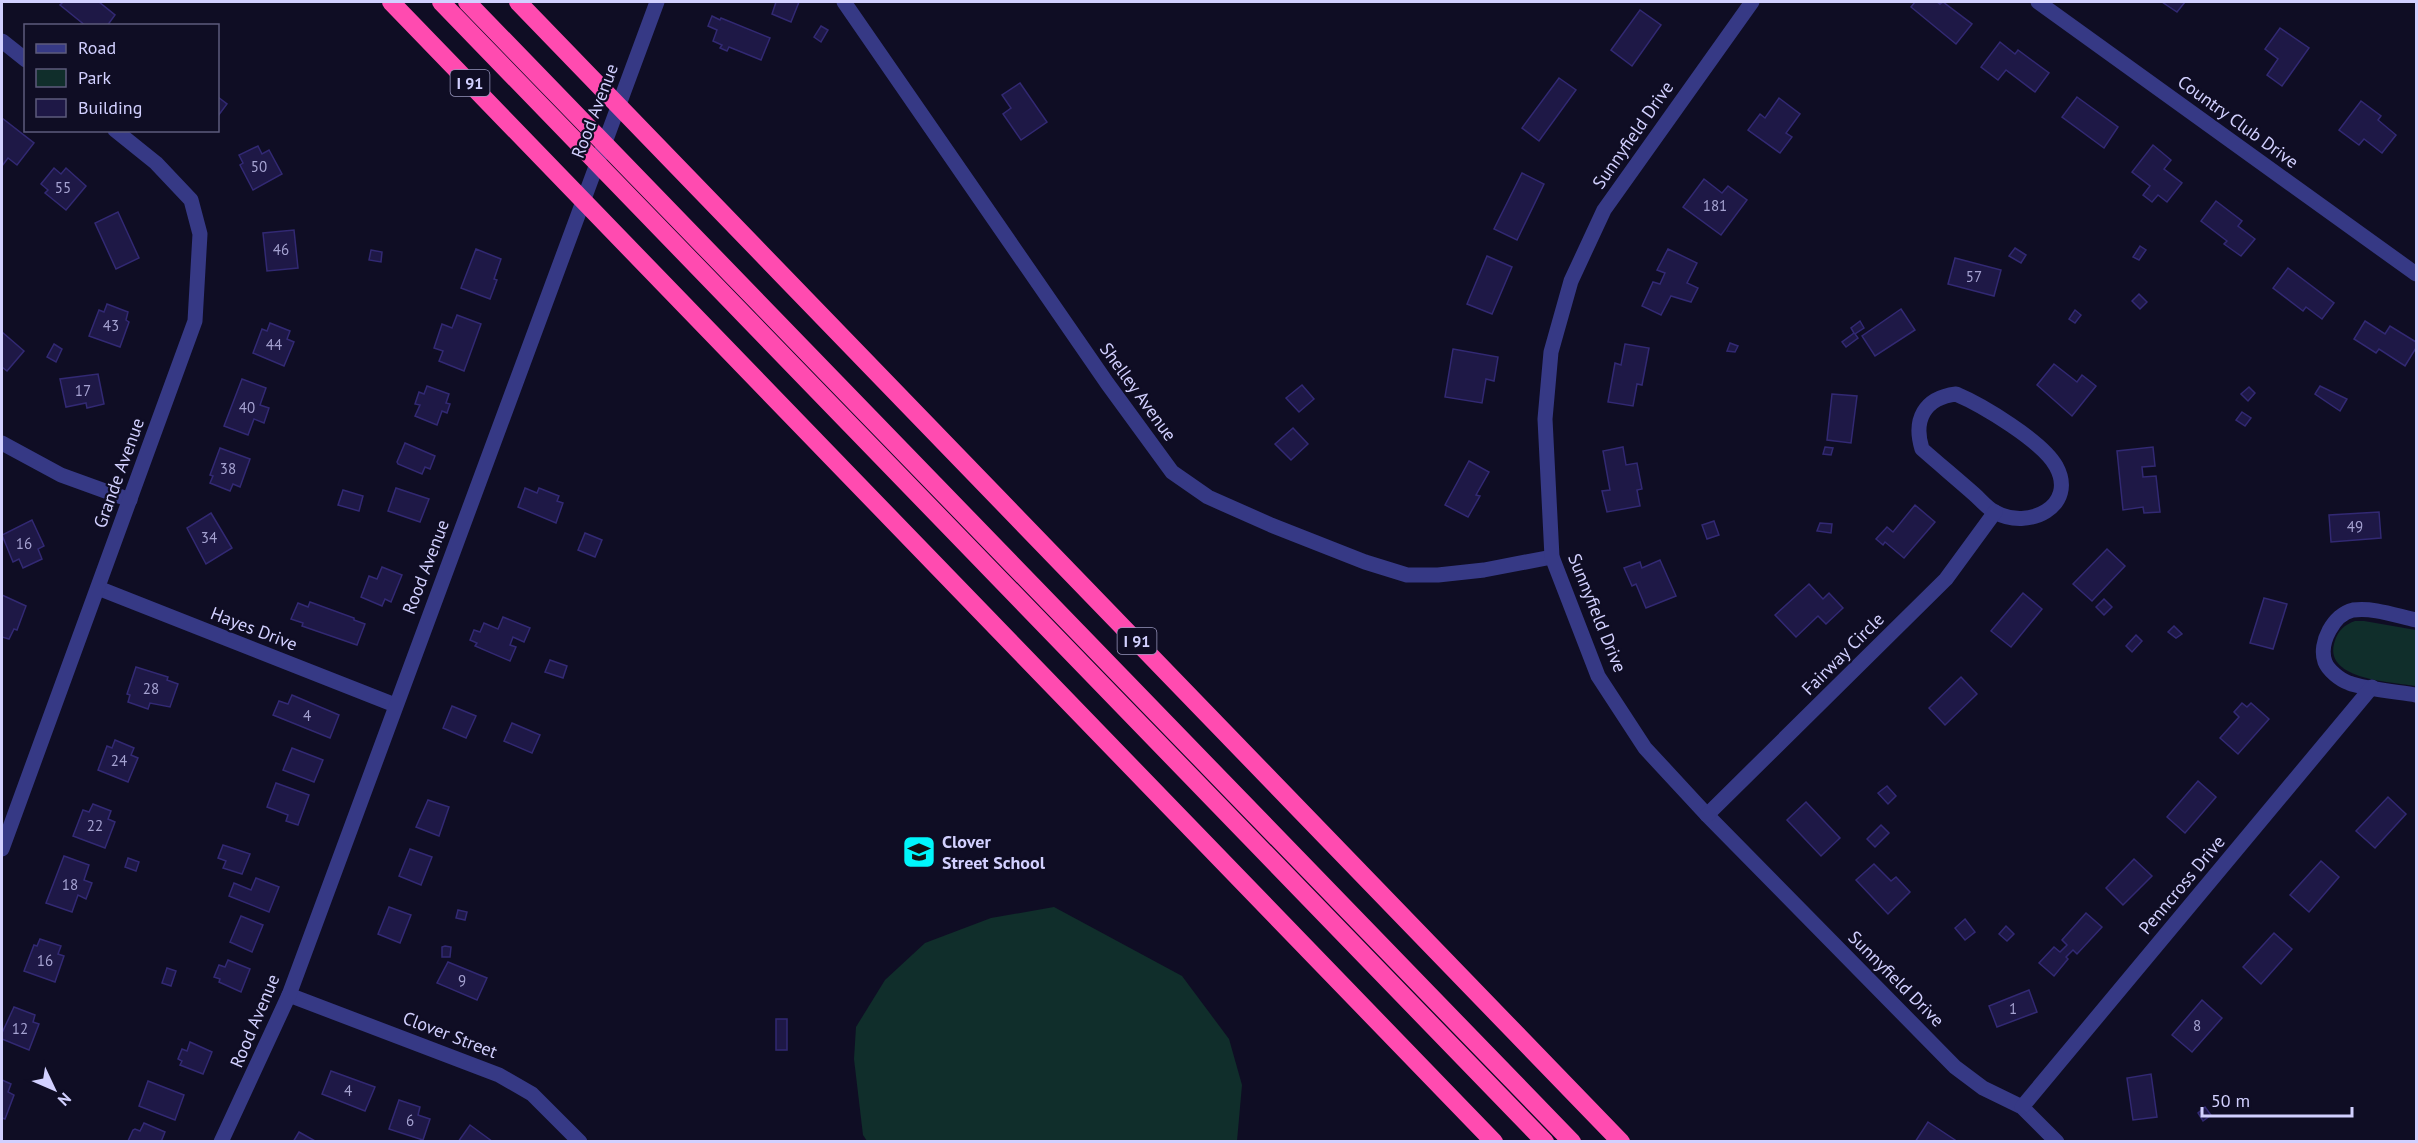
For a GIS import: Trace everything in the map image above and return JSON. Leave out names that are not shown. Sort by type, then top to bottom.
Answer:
[{"type":"highway","points":[[377,2],[407,18]]},
{"type":"highway","name":"I 91","points":[[391,2],[1494,1142]]},
{"type":"highway","points":[[441,2],[1545,1142]]},
{"type":"highway","points":[[467,2],[1572,1142]]},
{"type":"highway","name":"I 91","points":[[518,2],[1621,1142]]},
{"type":"street","name":"Rood Avenue","points":[[221,1142],[289,995],[657,2]]},
{"type":"street","name":"Shelley Avenue","points":[[844,2],[1107,383],[1172,472],[1208,497],[1271,525],[1365,562],[1407,575],[1438,575],[1484,570],[1552,557]]},
{"type":"street","name":"Sunnyfield Drive","points":[[1752,2],[1604,210],[1571,281],[1551,352],[1545,418],[1552,557],[1598,676],[1645,748],[1955,1067],[1983,1088],[2022,1107],[2057,1142]]},
{"type":"street","name":"Country Club Drive","points":[[2038,2],[2416,274]]},
{"type":"street","points":[[2,41],[24,58]]},
{"type":"street","name":"Grande Avenue","points":[[2,849],[195,321],[200,234],[191,200],[156,163],[117,132]]},
{"type":"street","points":[[1956,394],[1971,400],[2034,442],[2056,465],[2061,481],[2059,494],[2053,507],[2043,515],[2016,519],[1995,512],[1922,449],[1918,436],[1918,424],[1931,403],[1942,396],[1956,394]]},
{"type":"street","points":[[2,443],[61,475],[130,500]]},
{"type":"street","name":"Fairway Circle","points":[[1707,814],[1946,579],[1995,512]]},
{"type":"street","name":"Hayes Drive","points":[[98,588],[395,705]]},
{"type":"street","points":[[2416,620],[2366,610],[2351,611],[2339,617],[2328,632],[2324,647],[2325,662],[2333,673],[2348,683],[2416,695]]},
{"type":"street","name":"Penncross Drive","points":[[2022,1107],[2372,687]]},
{"type":"street","name":"Clover Street","points":[[289,995],[499,1075],[532,1094],[580,1142]]},
{"type":"green space","points":[[2355,621],[2416,630],[2416,686],[2363,677],[2340,665],[2334,656],[2335,639],[2342,629]]},
{"type":"green space","points":[[1054,907],[1182,976],[1229,1039],[1242,1085],[1237,1141],[867,1141],[863,1135],[854,1059],[856,1027],[885,980],[925,943],[991,918]]},
{"type":"building","points":[[63,2],[99,2],[115,15],[108,24],[84,24],[60,5]]},
{"type":"building","points":[[776,2],[799,2],[791,22],[772,14]]},
{"type":"building","points":[[1915,2],[1940,4],[1943,2],[1972,24],[1956,44],[1911,7]]},
{"type":"building","points":[[2162,2],[2185,2],[2177,12]]},
{"type":"building","points":[[1640,10],[1661,25],[1632,66],[1611,50]]},
{"type":"building","points":[[712,16],[770,38],[761,60],[729,47],[727,51],[720,48],[722,45],[713,41],[717,30],[708,26]]},
{"type":"building","points":[[821,26],[828,30],[821,42],[814,37]]},
{"type":"building","points":[[2280,28],[2309,48],[2282,86],[2267,75],[2278,59],[2265,49]]},
{"type":"building","points":[[2000,42],[2015,54],[2018,50],[2049,73],[2035,92],[2006,70],[1998,80],[1981,67]]},
{"type":"building","points":[[1559,78],[1576,90],[1539,141],[1522,128]]},
{"type":"building","points":[[1020,83],[1047,122],[1021,140],[1003,114],[1011,108],[1002,95]]},
{"type":"building","points":[[2077,97],[2118,127],[2104,148],[2062,117]]},
{"type":"building","points":[[219,98],[227,104],[219,115]]},
{"type":"building","points":[[1779,98],[1800,114],[1786,133],[1792,137],[1780,153],[1748,130],[1760,114],[1765,118]]},
{"type":"building","points":[[2361,101],[2381,116],[2378,120],[2396,135],[2382,153],[2364,139],[2359,145],[2339,130]]},
{"type":"building","points":[[2,118],[34,143],[17,165],[8,158],[2,166]]},
{"type":"building","points":[[2153,145],[2171,160],[2164,169],[2182,183],[2167,202],[2158,195],[2152,202],[2143,195],[2150,186],[2132,172]]},
{"type":"building","points":[[258,146],[262,154],[269,150],[282,174],[253,190],[240,165],[243,163],[239,155]]},
{"type":"building","points":[[54,168],[61,174],[66,168],[86,186],[66,210],[45,193],[48,190],[41,184]]},
{"type":"building","points":[[1522,173],[1544,184],[1517,240],[1494,229]]},
{"type":"building","points":[[1704,179],[1722,193],[1728,186],[1747,200],[1721,235],[1683,207]]},
{"type":"building","points":[[2216,201],[2242,221],[2238,226],[2255,239],[2241,256],[2224,244],[2227,241],[2201,221]]},
{"type":"building","points":[[118,212],[139,258],[116,269],[95,223]]},
{"type":"building","points":[[294,230],[298,268],[267,271],[263,233]]},
{"type":"building","points":[[2140,246],[2146,250],[2139,260],[2133,257]]},
{"type":"building","points":[[2015,248],[2026,255],[2021,263],[2009,256]]},
{"type":"building","points":[[476,249],[501,259],[490,299],[461,288]]},
{"type":"building","points":[[1668,249],[1697,263],[1687,283],[1698,288],[1691,302],[1671,296],[1661,315],[1642,306],[1653,282],[1660,284],[1665,273],[1657,270]]},
{"type":"building","points":[[371,250],[382,252],[381,262],[369,260]]},
{"type":"building","points":[[1487,256],[1512,267],[1492,314],[1467,304]]},
{"type":"building","points":[[1955,258],[2001,270],[1994,296],[1948,284]]},
{"type":"building","points":[[2288,268],[2334,303],[2322,319],[2306,307],[2303,311],[2273,288]]},
{"type":"building","points":[[2139,294],[2147,302],[2140,309],[2132,301]]},
{"type":"building","points":[[107,304],[128,312],[126,320],[129,322],[120,347],[89,336],[99,310],[104,312]]},
{"type":"building","points":[[1901,309],[1915,330],[1875,356],[1862,336]]},
{"type":"building","points":[[2075,310],[2081,315],[2075,323],[2069,319]]},
{"type":"building","points":[[457,315],[481,324],[464,371],[439,361],[443,351],[434,348],[442,324],[452,328]]},
{"type":"building","points":[[1860,321],[1864,328],[1855,334],[1858,338],[1846,347],[1842,342],[1854,333],[1851,328]]},
{"type":"building","points":[[2365,321],[2385,334],[2390,326],[2416,342],[2416,348],[2405,366],[2379,349],[2376,353],[2354,339]]},
{"type":"building","points":[[270,323],[290,331],[287,339],[294,342],[284,366],[253,353],[262,329],[267,331]]},
{"type":"building","points":[[2,332],[24,351],[7,371],[2,367]]},
{"type":"building","points":[[1730,343],[1738,346],[1735,352],[1727,351]]},
{"type":"building","points":[[54,344],[62,349],[56,362],[47,357]]},
{"type":"building","points":[[1625,344],[1649,348],[1642,385],[1637,384],[1633,406],[1608,402],[1615,363],[1621,365]]},
{"type":"building","points":[[1453,349],[1498,357],[1494,381],[1486,379],[1482,403],[1445,397]]},
{"type":"building","points":[[2054,364],[2077,382],[2082,375],[2096,386],[2072,416],[2037,385]]},
{"type":"building","points":[[98,374],[104,404],[87,408],[86,403],[66,407],[60,379]]},
{"type":"building","points":[[242,379],[266,388],[260,405],[269,408],[264,423],[254,419],[248,435],[224,426]]},
{"type":"building","points":[[1302,385],[1314,399],[1299,412],[1286,398]]},
{"type":"building","points":[[427,386],[449,394],[446,403],[450,404],[447,413],[442,411],[437,425],[415,416],[420,405],[415,404],[419,392],[424,394]]},
{"type":"building","points":[[2320,386],[2347,399],[2340,411],[2315,394]]},
{"type":"building","points":[[2249,387],[2255,393],[2248,401],[2241,394]]},
{"type":"building","points":[[1832,394],[1857,396],[1851,443],[1827,440]]},
{"type":"building","points":[[2242,412],[2251,418],[2245,426],[2236,420]]},
{"type":"building","points":[[1293,428],[1308,444],[1291,460],[1275,444]]},
{"type":"building","points":[[405,443],[435,456],[430,469],[425,467],[422,474],[398,464]]},
{"type":"building","points":[[1623,447],[1626,465],[1637,463],[1642,489],[1637,490],[1640,506],[1607,512],[1602,491],[1610,490],[1603,451]]},
{"type":"building","points":[[1825,447],[1833,448],[1831,455],[1823,454]]},
{"type":"building","points":[[2153,447],[2155,466],[2142,467],[2143,477],[2156,476],[2160,512],[2144,513],[2143,507],[2123,510],[2117,451]]},
{"type":"building","points":[[220,448],[250,459],[240,487],[233,484],[230,491],[210,483],[213,476],[210,475]]},
{"type":"building","points":[[1469,461],[1489,472],[1476,495],[1480,496],[1468,517],[1445,505]]},
{"type":"building","points":[[396,488],[429,499],[420,522],[388,511]]},
{"type":"building","points":[[525,488],[537,493],[539,488],[559,496],[557,501],[563,503],[556,523],[518,507]]},
{"type":"building","points":[[343,490],[363,496],[359,511],[338,505]]},
{"type":"building","points":[[1915,505],[1935,522],[1904,558],[1885,542],[1883,545],[1876,539],[1887,527],[1893,532]]},
{"type":"building","points":[[2379,512],[2381,538],[2331,542],[2329,515]]},
{"type":"building","points":[[211,513],[232,548],[206,564],[187,528]]},
{"type":"building","points":[[32,520],[44,546],[38,549],[42,559],[23,568],[19,559],[13,562],[2,535]]},
{"type":"building","points":[[1714,521],[1719,535],[1707,539],[1702,525]]},
{"type":"building","points":[[1820,523],[1832,524],[1831,533],[1817,531]]},
{"type":"building","points":[[585,533],[602,540],[595,557],[578,550]]},
{"type":"building","points":[[2107,549],[2125,566],[2092,601],[2073,584]]},
{"type":"building","points":[[1660,560],[1676,596],[1646,608],[1636,584],[1632,586],[1624,568],[1640,562],[1642,568]]},
{"type":"building","points":[[382,567],[402,575],[391,602],[385,599],[382,606],[361,597],[369,576],[377,579]]},
{"type":"building","points":[[1809,584],[1823,599],[1829,593],[1843,608],[1826,624],[1818,616],[1796,637],[1775,615]]},
{"type":"building","points":[[2023,593],[2042,609],[2011,647],[1991,631]]},
{"type":"building","points":[[2,595],[26,606],[17,630],[14,629],[9,639],[2,637]]},
{"type":"building","points":[[2264,598],[2287,604],[2273,649],[2250,643]]},
{"type":"building","points":[[2104,599],[2112,607],[2104,615],[2096,607]]},
{"type":"building","points":[[310,602],[365,624],[357,645],[302,626],[303,623],[291,619],[298,603],[308,607]]},
{"type":"building","points":[[503,617],[530,628],[524,642],[513,637],[510,645],[516,647],[510,661],[475,646],[477,643],[470,640],[474,630],[480,632],[484,623],[498,629]]},
{"type":"building","points":[[2174,626],[2182,634],[2176,638],[2168,632]]},
{"type":"building","points":[[2136,635],[2142,641],[2132,652],[2126,646]]},
{"type":"building","points":[[550,660],[567,666],[563,678],[545,672]]},
{"type":"building","points":[[136,667],[168,677],[167,680],[178,684],[170,707],[150,703],[148,709],[128,702],[130,695],[127,694]]},
{"type":"building","points":[[1961,677],[1977,694],[1945,725],[1929,708]]},
{"type":"building","points":[[292,695],[339,715],[330,738],[273,715],[279,701],[288,704]]},
{"type":"building","points":[[2242,703],[2247,707],[2251,703],[2269,719],[2238,754],[2220,738],[2239,717],[2234,712]]},
{"type":"building","points":[[452,706],[476,716],[466,738],[443,728]]},
{"type":"building","points":[[512,723],[540,735],[532,753],[504,741]]},
{"type":"building","points":[[115,740],[134,748],[131,755],[138,758],[128,782],[98,770],[107,746],[112,748]]},
{"type":"building","points":[[292,748],[323,760],[314,782],[283,770]]},
{"type":"building","points":[[2198,781],[2216,797],[2185,833],[2167,817]]},
{"type":"building","points":[[276,783],[309,795],[298,825],[286,821],[288,815],[267,807]]},
{"type":"building","points":[[1887,786],[1896,796],[1888,804],[1878,793]]},
{"type":"building","points":[[2388,797],[2406,814],[2375,848],[2356,831]]},
{"type":"building","points":[[428,800],[449,807],[439,836],[416,827]]},
{"type":"building","points":[[1806,802],[1840,838],[1821,856],[1787,820]]},
{"type":"building","points":[[93,804],[111,811],[108,819],[115,822],[105,848],[73,836],[83,810],[89,812]]},
{"type":"building","points":[[1881,825],[1889,833],[1875,847],[1867,839]]},
{"type":"building","points":[[223,845],[250,854],[242,874],[223,868],[226,861],[218,858]]},
{"type":"building","points":[[410,849],[432,857],[421,885],[399,876]]},
{"type":"building","points":[[64,856],[89,865],[84,880],[92,883],[86,899],[78,895],[72,912],[46,903]]},
{"type":"building","points":[[128,858],[139,862],[136,871],[125,867]]},
{"type":"building","points":[[2134,859],[2152,876],[2123,905],[2106,888]]},
{"type":"building","points":[[2321,861],[2339,877],[2309,912],[2290,895]]},
{"type":"building","points":[[1874,864],[1891,881],[1896,877],[1910,892],[1888,914],[1856,880]]},
{"type":"building","points":[[256,878],[279,887],[269,912],[229,896],[234,883],[251,890]]},
{"type":"building","points":[[389,907],[411,915],[400,943],[378,934]]},
{"type":"building","points":[[458,910],[467,912],[465,920],[456,918]]},
{"type":"building","points":[[2086,913],[2102,927],[2077,954],[2073,950],[2066,957],[2068,959],[2054,976],[2039,963],[2054,947],[2060,952],[2067,945],[2062,940]]},
{"type":"building","points":[[241,916],[263,925],[252,952],[230,942]]},
{"type":"building","points":[[1965,919],[1975,932],[1965,940],[1955,928]]},
{"type":"building","points":[[2006,926],[2014,934],[2007,941],[1999,934]]},
{"type":"building","points":[[2274,933],[2292,949],[2261,984],[2243,967]]},
{"type":"building","points":[[40,939],[61,946],[58,954],[64,956],[55,982],[24,971],[34,945],[37,946]]},
{"type":"building","points":[[442,947],[451,947],[450,957],[442,957]]},
{"type":"building","points":[[228,960],[250,969],[241,992],[219,982],[220,979],[214,977],[219,965],[225,967]]},
{"type":"building","points":[[448,962],[487,978],[477,1000],[437,983]]},
{"type":"building","points":[[167,968],[176,971],[171,986],[162,983]]},
{"type":"building","points":[[2029,990],[2037,1012],[1997,1027],[1989,1006]]},
{"type":"building","points":[[2202,1000],[2222,1018],[2192,1052],[2172,1035]]},
{"type":"building","points":[[14,1007],[35,1015],[33,1022],[39,1024],[29,1050],[2,1039],[2,1033]]},
{"type":"building","points":[[776,1019],[787,1019],[787,1050],[776,1050]]},
{"type":"building","points":[[190,1042],[212,1052],[203,1074],[180,1065],[182,1061],[178,1059],[182,1049],[187,1051]]},
{"type":"building","points":[[331,1071],[375,1087],[365,1111],[322,1094]]},
{"type":"building","points":[[2151,1074],[2157,1117],[2133,1120],[2127,1078]]},
{"type":"building","points":[[2,1080],[11,1084],[8,1092],[14,1095],[5,1119],[2,1118]]},
{"type":"building","points":[[148,1081],[184,1095],[175,1120],[139,1106]]},
{"type":"building","points":[[399,1100],[420,1107],[418,1115],[430,1119],[423,1140],[389,1129]]},
{"type":"building","points":[[2205,1107],[2211,1115],[2203,1121],[2198,1113]]},
{"type":"building","points":[[1928,1122],[1958,1142],[1915,1142]]},
{"type":"building","points":[[144,1123],[165,1132],[161,1142],[128,1141],[133,1130],[140,1131]]},
{"type":"building","points":[[470,1125],[493,1142],[458,1142]]},
{"type":"building","points":[[299,1132],[317,1142],[293,1142]]},
{"type":"place","name":"Clover Street School","points":[[919,852]]}]
